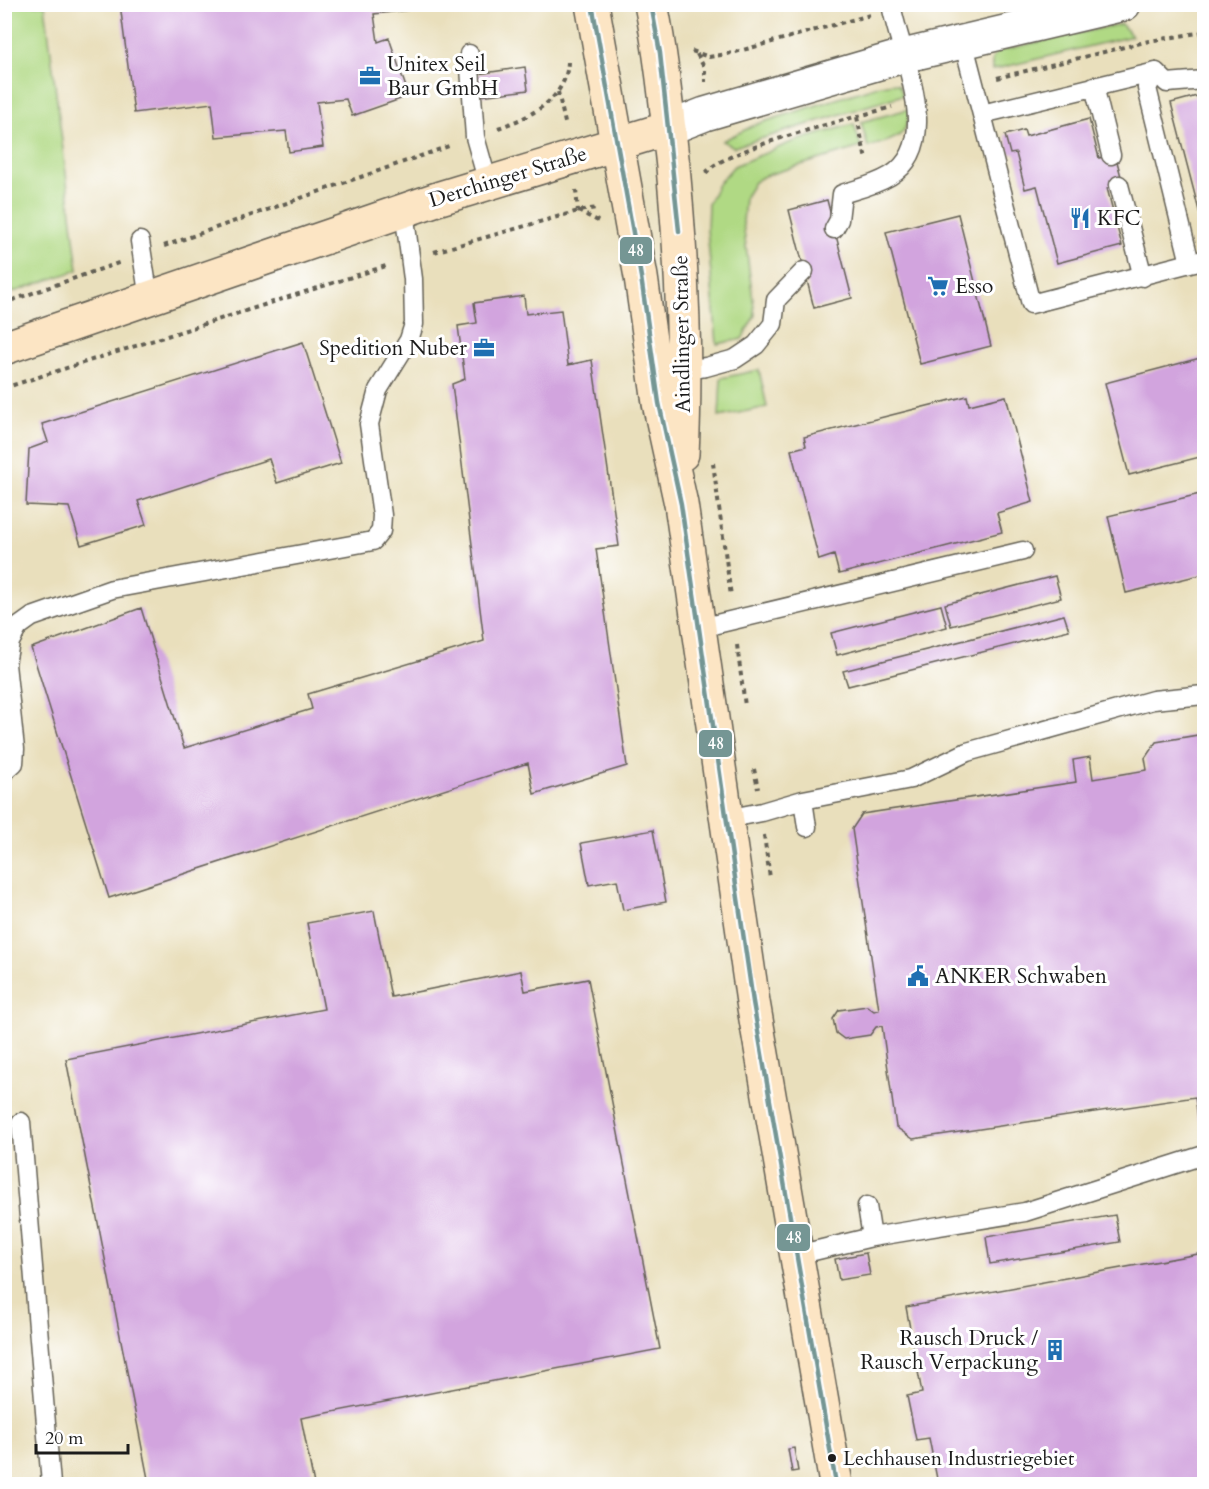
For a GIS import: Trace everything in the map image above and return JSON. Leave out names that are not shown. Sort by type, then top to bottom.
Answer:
[{"type":"main road","name":"Aindlinger Straße","points":[[592,4],[641,277],[659,403],[681,504],[753,1002],[836,1485]]},
{"type":"main road","name":"Aindlinger Straße","points":[[651,4],[660,53],[669,128],[681,261],[685,370],[681,504]]},
{"type":"main road","name":"Derchinger Straße","points":[[4,348],[488,183],[669,128]]},
{"type":"street","name":"Derchinger Straße","points":[[669,128],[705,114],[903,56],[1124,4]]},
{"type":"lane","points":[[834,229],[839,220],[842,194],[872,185],[891,175],[908,160],[918,128],[916,100],[891,7]]},
{"type":"lane","points":[[963,41],[1031,304],[1197,262],[1147,88],[1155,72]]},
{"type":"lane","points":[[469,54],[476,136],[488,183]]},
{"type":"lane","points":[[982,114],[1155,72]]},
{"type":"lane","points":[[1155,72],[1167,83],[1204,80]]},
{"type":"lane","points":[[1094,86],[1111,155]]},
{"type":"lane","points":[[1119,185],[1143,277]]},
{"type":"lane","points":[[4,772],[14,763],[15,749],[6,664],[10,642],[18,627],[32,617],[112,589],[373,541],[381,531],[382,515],[369,424],[378,390],[409,340],[414,324],[411,258],[404,211]]},
{"type":"lane","points":[[141,248],[149,299]]},
{"type":"lane","points":[[685,370],[735,359],[756,345],[773,324],[776,300],[804,271]]},
{"type":"lane","points":[[700,628],[1023,551]]},
{"type":"lane","points":[[726,819],[803,800],[911,779],[967,752],[1153,700],[1204,694]]},
{"type":"lane","points":[[803,800],[807,827]]},
{"type":"lane","points":[[21,1122],[51,1485]]},
{"type":"lane","points":[[797,1255],[872,1237],[1025,1212],[1204,1155]]},
{"type":"lane","points":[[867,1206],[872,1237]]},
{"type":"path","points":[[660,53],[685,45],[697,54],[709,57],[732,53],[891,7]]},
{"type":"path","points":[[4,303],[141,248],[522,120],[540,110],[558,92],[564,81],[603,72]]},
{"type":"path","points":[[857,117],[872,185]]},
{"type":"path","points":[[4,388],[411,258],[578,211]]},
{"type":"green space","points":[[4,5],[45,5],[78,270],[5,295]]},
{"type":"green space","points":[[1121,24],[1132,36],[992,70],[992,59],[998,51]]},
{"type":"green space","points":[[893,83],[899,85],[903,95],[734,147],[722,141],[757,124]]},
{"type":"green space","points":[[909,109],[906,127],[898,137],[868,147],[861,122]]},
{"type":"green space","points":[[854,124],[861,147],[764,176],[754,182],[745,197],[743,223],[755,315],[742,339],[717,344],[707,229],[708,204],[718,184],[734,166],[792,142]]},
{"type":"green space","points":[[759,370],[767,407],[719,417],[721,378]]},
{"type":"building","points":[[120,4],[409,4],[410,10],[374,14],[378,42],[389,38],[409,96],[352,116],[346,99],[317,102],[323,147],[289,152],[286,131],[216,137],[212,103],[134,113]]},
{"type":"building","points":[[525,67],[528,90],[481,96],[478,74]]},
{"type":"building","points":[[1197,96],[1204,125],[1204,230],[1171,103]]},
{"type":"building","name":"KFC","points":[[1089,119],[1099,158],[1115,154],[1123,184],[1107,188],[1122,246],[1057,263],[1037,186],[1025,189],[1016,153],[1010,154],[1005,135],[1024,130],[1026,136]]},
{"type":"building","points":[[827,200],[852,298],[814,308],[789,210]]},
{"type":"building","points":[[958,214],[991,346],[920,364],[886,232]]},
{"type":"building","points":[[524,296],[526,314],[561,310],[568,365],[592,360],[619,546],[596,549],[627,766],[534,794],[528,763],[109,898],[31,648],[141,608],[184,748],[312,709],[308,694],[484,641],[452,384],[465,379],[458,326],[477,323],[474,303]]},
{"type":"building","points":[[303,342],[341,463],[277,483],[269,459],[138,501],[146,525],[81,545],[69,507],[26,505],[29,449],[48,442],[42,424]]},
{"type":"building","points":[[1204,357],[1204,456],[1129,475],[1105,383]]},
{"type":"building","points":[[967,396],[969,405],[1006,396],[1033,502],[997,513],[1002,532],[839,574],[834,555],[819,560],[791,450],[806,446],[804,437]]},
{"type":"building","points":[[1204,493],[1204,574],[1126,593],[1108,516]]},
{"type":"building","points":[[1055,576],[1061,598],[951,626],[945,604]]},
{"type":"building","points":[[941,605],[947,627],[837,655],[831,633]]},
{"type":"building","points":[[1064,615],[1069,630],[848,686],[843,671]]},
{"type":"building","points":[[1204,734],[1204,1118],[1198,1119],[1195,1097],[913,1139],[896,1127],[882,1026],[876,1027],[870,1035],[844,1039],[836,1033],[833,1019],[839,1010],[867,1006],[874,1011],[879,1010],[852,829],[862,814],[1076,782],[1073,760],[1090,757],[1093,779],[1147,770],[1145,758],[1156,742]]},
{"type":"building","points":[[653,830],[666,902],[623,910],[617,880],[589,885],[581,843]]},
{"type":"building","points":[[374,911],[391,997],[521,971],[525,991],[588,979],[660,1349],[301,1418],[314,1484],[149,1484],[66,1059],[324,1009],[307,923]]},
{"type":"building","points":[[1115,1215],[1120,1242],[990,1264],[986,1237]]},
{"type":"building","points":[[866,1253],[870,1275],[839,1280],[835,1259]]},
{"type":"building","name":"Rausch Druck / Rausch Verpackung","points":[[1204,1253],[1204,1481],[1184,1484],[938,1484],[929,1438],[916,1440],[907,1396],[922,1393],[906,1307]]},
{"type":"building","points":[[794,1448],[798,1471],[792,1472],[788,1449]]},
{"type":"transit line","name":"48","points":[[592,4],[641,277],[659,403],[681,504],[753,1002],[836,1484]]},
{"type":"transit line","name":"48","points":[[651,4],[660,53],[679,231]]},
{"type":"place","name":"Unitex Seil Baur GmbH","points":[[370,76]]},
{"type":"place","name":"KFC","points":[[1080,218]]},
{"type":"place","name":"Esso","points":[[938,286]]},
{"type":"place","name":"Spedition Nuber","points":[[484,348]]},
{"type":"place","name":"ANKER Schwaben","points":[[918,976]]},
{"type":"place","name":"Rausch Druck / Rausch Verpackung","points":[[1055,1350]]},
{"type":"place","name":"Lechhausen Industriegebiet","points":[[832,1458]]}]
